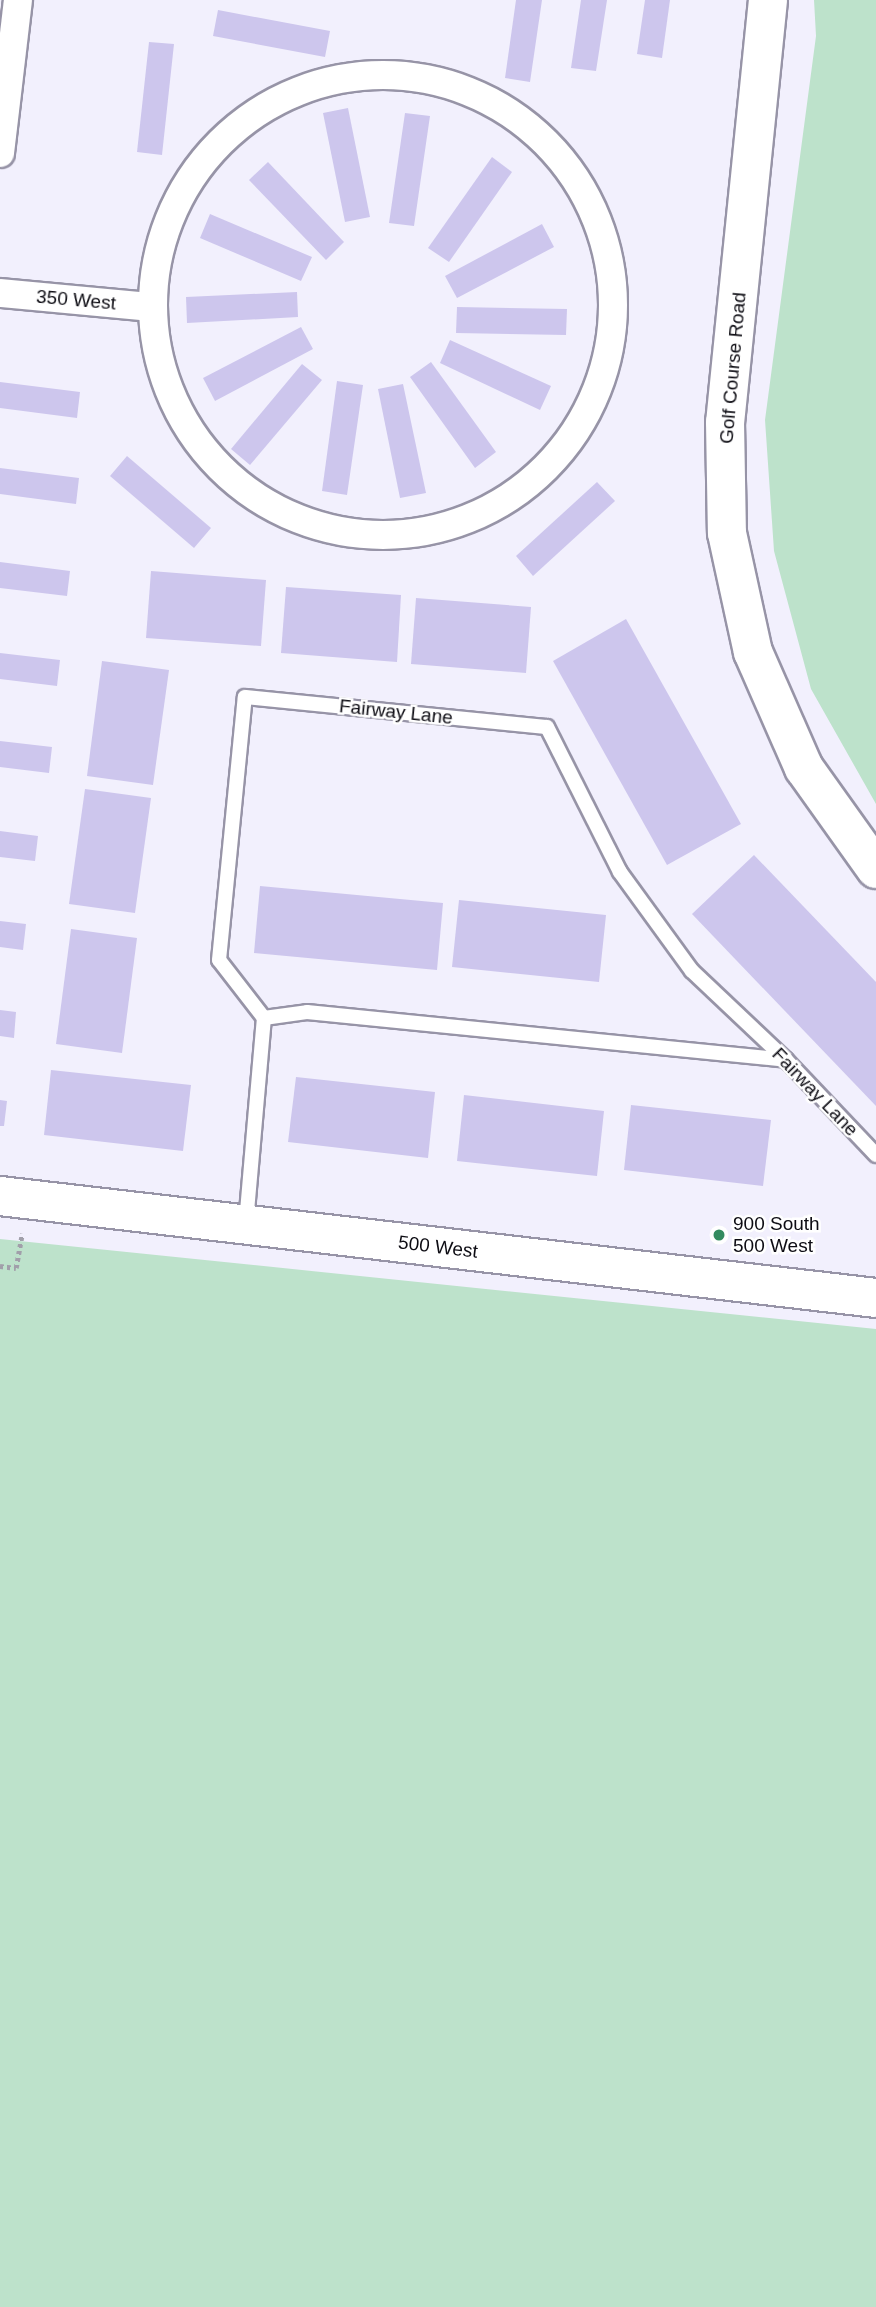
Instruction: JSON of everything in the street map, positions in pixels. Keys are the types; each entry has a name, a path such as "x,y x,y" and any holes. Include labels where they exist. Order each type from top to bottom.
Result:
{"street":[{"path":"0,153 18,0"},
{"name":"Golf Course Road","path":"768,0 725,422 727,533 753,652 804,768 876,869"},
{"path":"395,72 469,89 533,128 582,185 610,256 613,331 593,404 554,462 501,505 437,531 368,537 300,522 231,478 193,438 163,376 152,307 163,233 198,165 252,113 321,81 395,72"},
{"name":"350 West","path":"0,293 152,307"},
{"name":"500 West","path":"0,1196 876,1298"}],"lane":[{"name":"Fairway Lane","path":"264,1017 219,960 245,697 547,727 628,883 692,971 786,1060 876,1155"},
{"path":"246,1224 264,1017 307,1012 786,1060"}],"path":[{"path":"0,1266 16,1268 22,1234"}],"green space":[{"path":"814,0 876,0 876,804 811,689 774,551 765,420 816,36"},
{"path":"0,1239 876,1329 876,2307 0,2307"}],"building":[{"path":"516,0 542,0 530,82 505,78"},
{"path":"581,0 607,0 596,71 571,68"},
{"path":"645,0 670,0 662,58 637,54"},
{"path":"218,10 330,31 325,57 213,36"},
{"path":"149,42 174,44 162,155 137,152"},
{"path":"348,108 370,217 345,222 323,113"},
{"path":"405,113 430,116 414,226 389,223"},
{"path":"492,157 512,172 449,262 428,248"},
{"path":"268,162 344,242 326,260 249,180"},
{"path":"210,214 312,257 301,281 200,238"},
{"path":"542,224 554,247 457,298 445,276"},
{"path":"297,292 298,317 187,323 186,297"},
{"path":"457,307 567,309 566,335 456,333"},
{"path":"301,327 313,349 215,401 203,378"},
{"path":"450,340 551,386 540,410 440,363"},
{"path":"431,362 496,452 475,468 410,377"},
{"path":"302,364 322,380 250,465 231,449"},
{"path":"337,381 363,385 347,495 322,491"},
{"path":"0,382 80,392 77,418 0,408"},
{"path":"403,384 426,493 400,498 378,389"},
{"path":"127,456 211,528 194,548 110,476"},
{"path":"0,468 79,478 76,504 0,494"},
{"path":"597,482 615,501 533,576 516,556"},
{"path":"0,562 70,571 67,596 0,588"},
{"path":"151,571 266,580 261,646 146,638"},
{"path":"286,587 401,595 397,662 281,653"},
{"path":"416,598 531,607 526,673 411,664"},
{"path":"626,619 741,824 667,865 553,661"},
{"path":"0,653 60,660 57,686 0,679"},
{"path":"102,661 169,670 153,785 87,776"},
{"path":"0,741 52,747 49,773 0,767"},
{"path":"85,789 151,798 135,913 69,904"},
{"path":"0,831 38,836 35,861 0,857"},
{"path":"754,855 876,982 876,1106 692,914"},
{"path":"260,886 443,903 437,970 254,953"},
{"path":"459,900 606,915 599,982 452,967"},
{"path":"0,921 26,924 23,950 0,947"},
{"path":"71,929 137,938 122,1053 56,1044"},
{"path":"0,1010 16,1012 14,1038 0,1036"},
{"path":"51,1070 191,1085 183,1151 44,1135"},
{"path":"296,1077 435,1092 428,1158 288,1142"},
{"path":"464,1095 604,1111 597,1176 457,1161"},
{"path":"0,1100 7,1101 4,1126 0,1126"},
{"path":"631,1105 771,1120 763,1186 624,1170"}],"place":[{"name":"900 South 500 West","path":"719,1235"}]}
